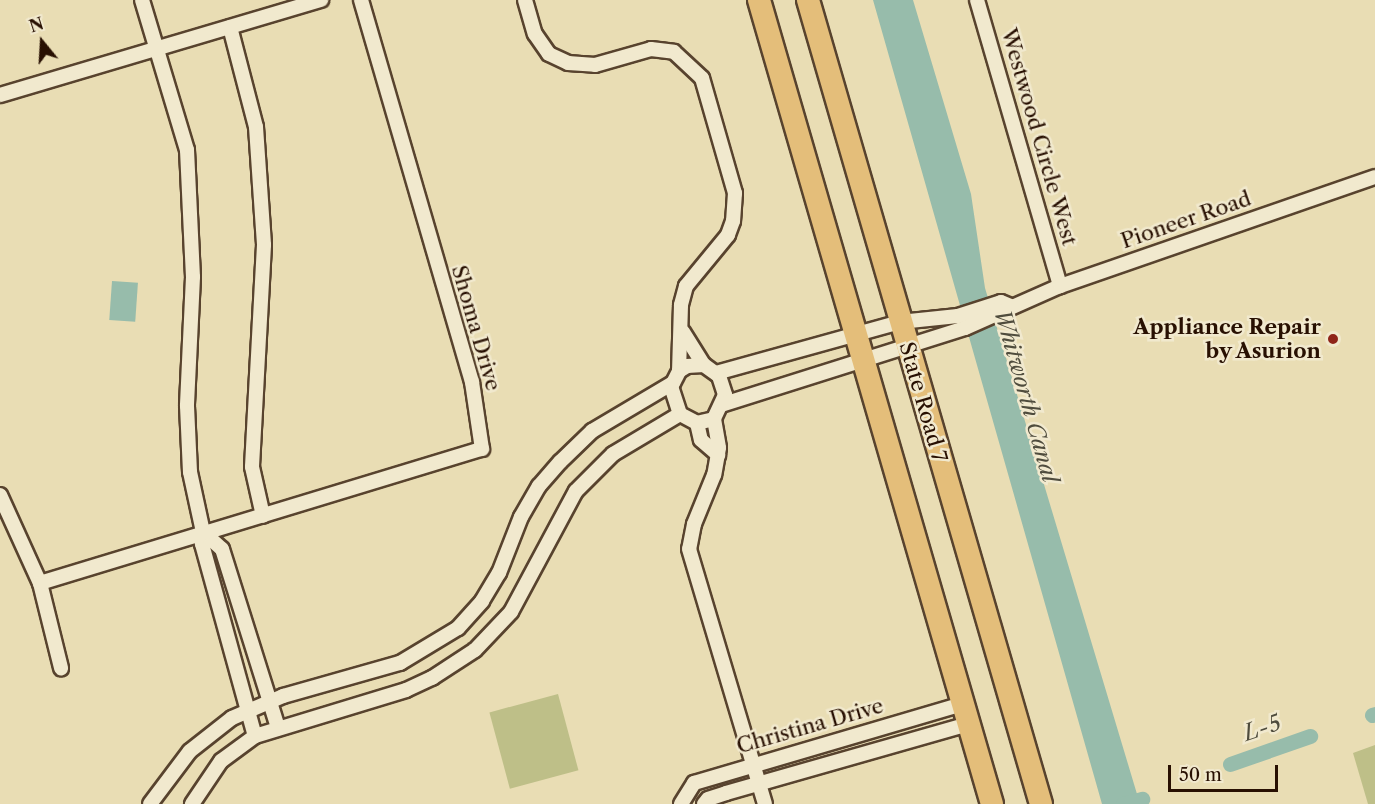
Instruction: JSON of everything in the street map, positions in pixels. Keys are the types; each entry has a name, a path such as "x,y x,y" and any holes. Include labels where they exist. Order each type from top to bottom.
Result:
{"main road":[{"path":"759,0 992,804"},
{"name":"State Road 7","path":"808,0 1041,804"}],"street":[{"path":"142,0 188,150 194,277 186,406 190,472 203,532 202,544 255,736"},
{"path":"0,95 321,0"},
{"name":"Shoma Drive","path":"40,583 482,449 472,382 361,0"},
{"path":"525,0 535,34 549,54 568,63 595,64 651,48 674,51 702,78 735,193 733,221 728,235 686,286 681,305 683,332 671,397 680,414 696,423 714,419"},
{"name":"Westwood Circle West","path":"977,0 1060,286"},
{"path":"230,27 256,127 263,225 252,467 263,516"},
{"name":"Pioneer Road","path":"724,404 908,347 1006,304 1375,177"},
{"name":"Pioneer Road","path":"710,369 900,322 962,322 997,317 1006,304"},
{"path":"683,332 724,385 724,404 714,419 718,455 710,492 694,524 689,549 765,804"},
{"path":"150,804 210,732 247,710 269,701 400,663 458,628 482,601 499,573 522,517 539,486 560,462 592,431 676,377 687,366 710,369"},
{"path":"192,804 221,761 255,736 406,690 432,678 475,650 511,612 563,508 576,491 613,454 680,414"},
{"path":"696,423 701,440 718,455"},
{"path":"0,495 40,583 61,668"},
{"path":"203,532 220,545 278,728"},
{"name":"Christina Drive","path":"681,804 694,783 753,764 965,714"},
{"name":"Christina Drive","path":"704,804 708,799 759,785 965,714"}],"green space":[{"path":"558,694 578,770 510,789 489,712"},
{"path":"1375,745 1375,804 1368,804 1353,753"}],"shaded area":[{"path":"873,0 913,0 971,194 985,288 1140,804 1102,804"},
{"path":"112,281 138,283 135,322 109,320"}],"waterway":[{"name":"L-5","path":"1230,764 1310,736"},
{"name":"L-5","path":"1123,804 1142,799"}],"place":[{"name":"Appliance Repair by Asurion","path":"1333,339"}],"water label":[{"name":"Whitworth Canal","path":"1026,396"}]}
